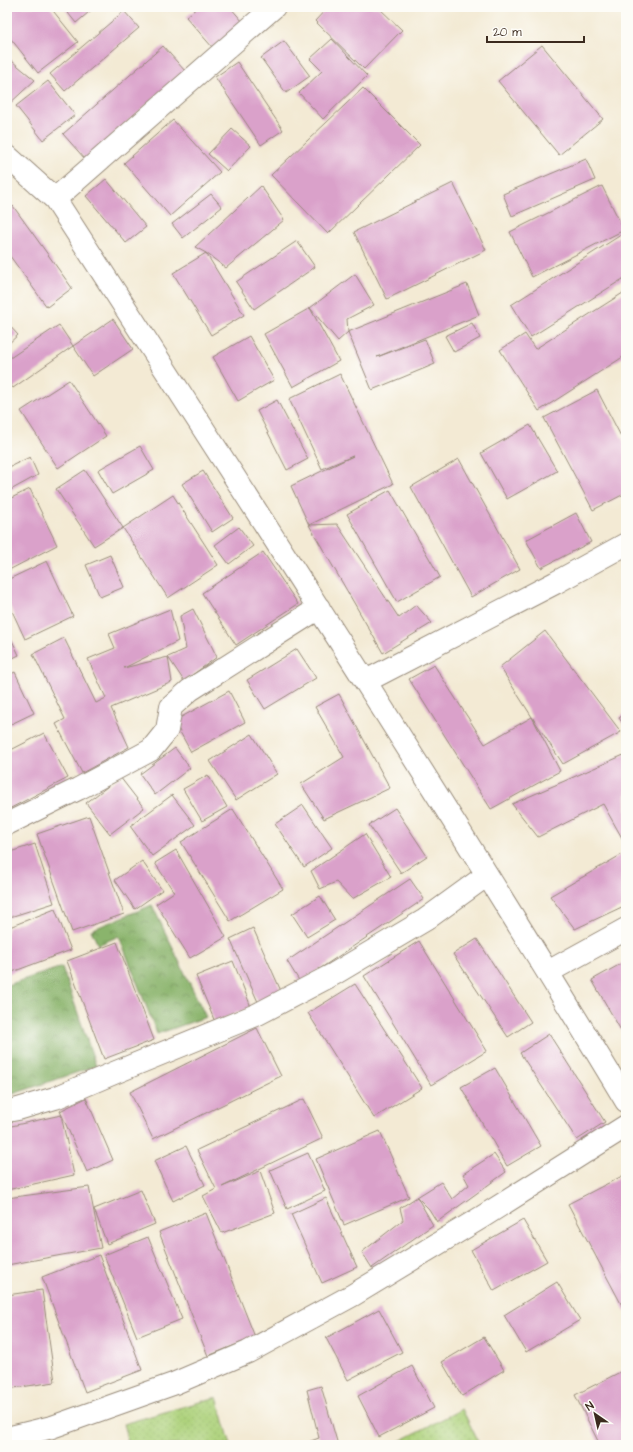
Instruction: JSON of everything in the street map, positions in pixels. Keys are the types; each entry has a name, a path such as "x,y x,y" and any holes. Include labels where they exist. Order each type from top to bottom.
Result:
{"street":[{"path":"55,199 274,7"},
{"path":"11,168 55,199 366,681 548,972 626,1101"},
{"path":"366,681 555,583 626,544"},
{"path":"7,824 78,789 151,750 167,730 171,707 190,690 319,608"},
{"path":"7,1110 18,1109 55,1098 256,1015 334,974 425,920 487,876"},
{"path":"548,972 626,929"},
{"path":"7,1438 52,1426 173,1384 248,1352 353,1295 482,1217 626,1126"}],"green space":[{"path":"152,905 206,1017 157,1034 119,936 98,945 91,930"},
{"path":"62,967 96,1066 7,1096 7,985"},
{"path":"217,1397 231,1445 129,1445 123,1424"},
{"path":"462,1409 480,1445 392,1445"}],"building":[{"path":"14,7 50,7 78,42 38,73 7,34 7,13"},
{"path":"95,7 76,23 64,8"},
{"path":"198,7 230,7 243,22 213,48 186,17"},
{"path":"328,7 378,7 402,30 364,69 315,21"},
{"path":"124,11 139,28 65,91 50,74"},
{"path":"332,39 367,76 323,119 299,93 322,71 310,59"},
{"path":"284,41 310,76 286,93 261,58"},
{"path":"542,45 603,119 559,155 498,81"},
{"path":"163,46 185,71 85,159 63,134"},
{"path":"7,57 35,80 7,106"},
{"path":"237,62 283,130 261,145 215,77"},
{"path":"48,81 75,115 43,140 16,106"},
{"path":"363,88 420,145 328,234 271,175"},
{"path":"173,120 220,172 170,216 124,163"},
{"path":"232,129 251,146 227,171 208,154"},
{"path":"586,159 595,180 512,216 503,194"},
{"path":"106,179 146,227 126,243 86,196"},
{"path":"453,183 486,250 387,299 354,232"},
{"path":"261,186 284,220 226,268 206,253 195,247"},
{"path":"602,186 624,230 532,277 510,232"},
{"path":"211,194 222,207 183,238 172,224"},
{"path":"13,206 72,288 47,307 7,252 7,210"},
{"path":"624,233 626,236 626,277 531,337 511,305"},
{"path":"297,241 315,267 254,309 236,282"},
{"path":"206,253 244,315 211,335 173,273"},
{"path":"355,274 374,305 347,319 348,332 338,341 310,308"},
{"path":"467,284 479,315 377,357 425,339 435,364 372,390 348,332"},
{"path":"626,291 626,355 539,411 500,350 525,334 535,349"},
{"path":"310,308 339,361 293,387 264,334"},
{"path":"113,319 133,349 93,376 73,346"},
{"path":"7,323 18,335 7,345"},
{"path":"472,323 480,338 454,352 445,336"},
{"path":"59,325 73,346 13,388 7,380 7,360"},
{"path":"249,336 274,380 238,401 213,357"},
{"path":"340,374 393,484 309,525 291,486 353,456 322,469 289,399"},
{"path":"69,380 106,436 58,468 21,411"},
{"path":"597,390 626,446 626,493 593,510 544,418"},
{"path":"277,400 308,459 287,470 257,411"},
{"path":"530,425 557,471 507,499 481,453"},
{"path":"140,446 154,470 112,494 98,470"},
{"path":"30,457 38,475 7,492 7,468"},
{"path":"459,459 520,569 471,597 411,487"},
{"path":"85,470 123,528 94,546 56,489"},
{"path":"203,471 233,518 212,532 182,484"},
{"path":"30,489 57,545 7,571 7,500"},
{"path":"390,490 440,577 397,602 347,514"},
{"path":"173,495 218,565 168,598 123,528"},
{"path":"576,513 591,542 541,568 526,540"},
{"path":"337,524 399,618 416,605 432,623 383,653 309,525"},
{"path":"239,527 253,546 229,564 215,545"},
{"path":"263,552 298,604 236,645 202,593"},
{"path":"110,555 124,587 100,597 86,565"},
{"path":"47,561 73,616 25,639 7,600 7,580"},
{"path":"170,609 178,641 124,668 168,657 172,682 111,708 129,747 82,773 56,724 65,719 33,654 64,638 96,703 106,698 88,659 115,648 109,634"},
{"path":"193,609 217,657 184,681 168,657 186,649 180,616"},
{"path":"7,630 19,655 7,661"},
{"path":"545,631 621,732 563,764 500,667"},
{"path":"297,649 316,678 265,709 247,680"},
{"path":"434,665 485,744 532,717 560,771 491,809 409,679"},
{"path":"15,672 34,713 7,726 7,676"},
{"path":"229,691 245,722 191,752 174,721"},
{"path":"339,694 390,788 324,819 301,784 344,757 315,707"},
{"path":"626,713 626,728 619,718"},
{"path":"44,733 68,778 7,810 7,752"},
{"path":"252,734 277,774 236,800 210,761"},
{"path":"175,748 190,768 155,795 140,774"},
{"path":"626,754 626,845 603,804 538,837 512,804"},
{"path":"208,775 227,807 202,821 183,789"},
{"path":"120,777 144,808 110,834 86,803"},
{"path":"172,795 195,825 152,856 130,826"},
{"path":"303,805 332,848 304,867 275,824"},
{"path":"395,808 427,856 401,873 369,825"},
{"path":"233,809 283,889 230,921 181,842"},
{"path":"89,816 124,914 72,932 37,834"},
{"path":"365,834 391,877 352,899 336,882 320,889 311,871"},
{"path":"35,844 54,903 7,918 7,853"},
{"path":"176,850 226,937 190,958 156,904 174,892 155,863"},
{"path":"626,852 626,905 575,929 550,896"},
{"path":"142,861 162,890 135,909 115,880"},
{"path":"410,879 424,899 300,982 287,961"},
{"path":"320,896 335,920 307,937 292,914"},
{"path":"55,909 71,950 7,974 7,928"},
{"path":"253,928 281,991 258,1002 230,939"},
{"path":"477,939 531,1022 508,1037 453,954"},
{"path":"419,941 487,1051 431,1085 364,976"},
{"path":"117,942 154,1040 104,1059 67,961"},
{"path":"233,961 251,1007 215,1022 196,976"},
{"path":"626,961 626,1039 592,980"},
{"path":"355,984 422,1088 374,1118 308,1013"},
{"path":"257,1028 281,1076 153,1139 130,1092"},
{"path":"549,1034 605,1122 577,1140 520,1053"},
{"path":"495,1068 541,1146 507,1166 461,1087"},
{"path":"86,1098 113,1160 87,1172 60,1111"},
{"path":"304,1099 323,1138 222,1187 260,1171 275,1213 222,1233 203,1196 216,1189 197,1150"},
{"path":"61,1115 74,1175 7,1190 7,1127"},
{"path":"380,1131 409,1197 344,1225 316,1159"},
{"path":"186,1146 205,1185 173,1201 154,1161"},
{"path":"308,1153 325,1191 287,1209 270,1170"},
{"path":"494,1154 506,1172 437,1222 429,1209 417,1197 441,1182 452,1199 469,1185 463,1174"},
{"path":"626,1174 626,1313 568,1204"},
{"path":"89,1187 101,1248 7,1265 7,1198"},
{"path":"141,1190 155,1224 107,1244 94,1209"},
{"path":"417,1197 433,1225 372,1268 362,1252 403,1220 400,1208"},
{"path":"326,1198 357,1267 322,1283 291,1214"},
{"path":"206,1213 255,1337 208,1356 159,1232"},
{"path":"523,1220 547,1261 494,1291 471,1250"},
{"path":"148,1237 182,1319 137,1337 104,1255"},
{"path":"99,1255 142,1370 85,1392 42,1277"},
{"path":"557,1282 580,1320 526,1352 504,1315"},
{"path":"42,1290 55,1382 7,1389 7,1295"},
{"path":"379,1309 402,1352 348,1380 326,1338"},
{"path":"484,1337 504,1370 462,1396 442,1362"},
{"path":"412,1366 434,1408 379,1437 358,1396"},
{"path":"626,1369 626,1445 600,1445 575,1395"},
{"path":"321,1386 338,1445 300,1445 319,1438 307,1390"}]}
